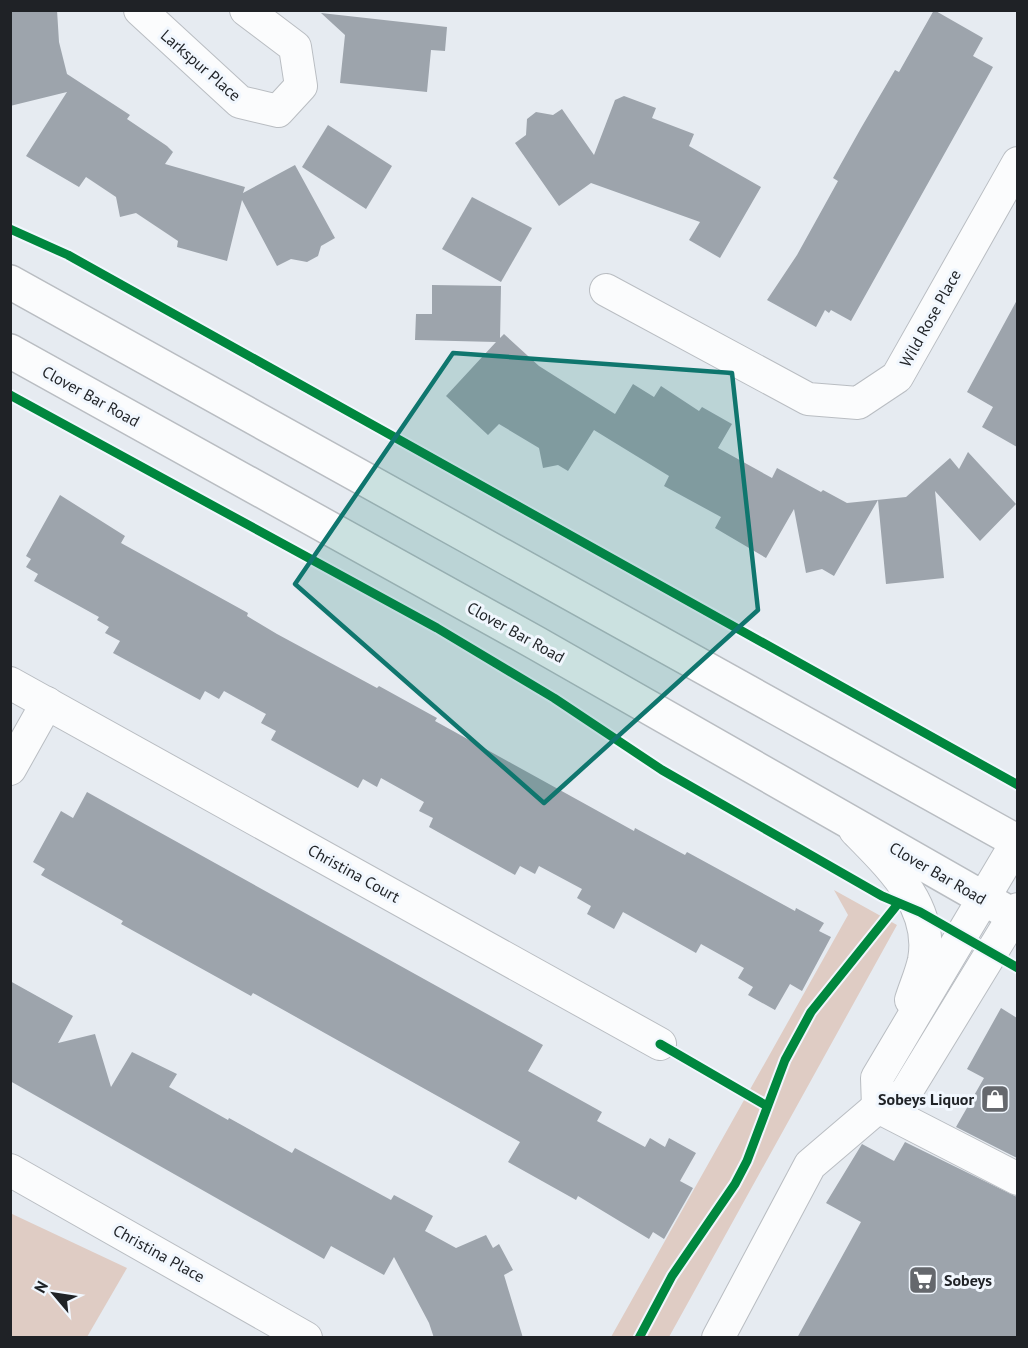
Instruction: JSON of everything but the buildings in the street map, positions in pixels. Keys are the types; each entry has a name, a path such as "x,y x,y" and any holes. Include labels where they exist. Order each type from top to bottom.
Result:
{"main road":[{"path":"10,282 1017,842"},
{"name":"Clover Bar Road","path":"10,351 536,643 985,899 1016,914"}],"street":[{"name":"Larkspur Place","path":"140,10 240,102 278,111 301,86 295,46 246,10"},
{"name":"Wild Rose Place","path":"606,290 808,399 858,403 897,377 1017,163"},
{"name":"Christina Court","path":"10,683 660,1044"},
{"path":"10,769 47,703"},
{"path":"846,820 892,869 920,912 924,934 924,960 898,1043"},
{"path":"878,1107 877,1078 1017,842"},
{"path":"718,1338 810,1165 878,1107 905,1094 1016,914"},
{"path":"878,1107 1017,1179"},
{"name":"Christina Place","path":"10,1170 306,1338"}],"highlighted area":[{"path":"453,353 732,373 758,610 544,803 295,584"}],"shaded area":[{"path":"834,890 897,925 669,1337 611,1337 848,915"},
{"path":"10,1213 127,1268 87,1337 11,1337"}],"cycle path":[{"path":"10,229 68,255 1018,785"},
{"path":"10,395 437,628 554,698 662,770 882,896 920,912 1018,968"},
{"path":"639,1338 672,1276 735,1184 747,1161 785,1060 811,1012 897,905"},
{"path":"660,1044 767,1106"}],"place":[{"name":"Sobeys Liquor","path":"995,1099"},
{"name":"Sobeys","path":"923,1280"}]}
